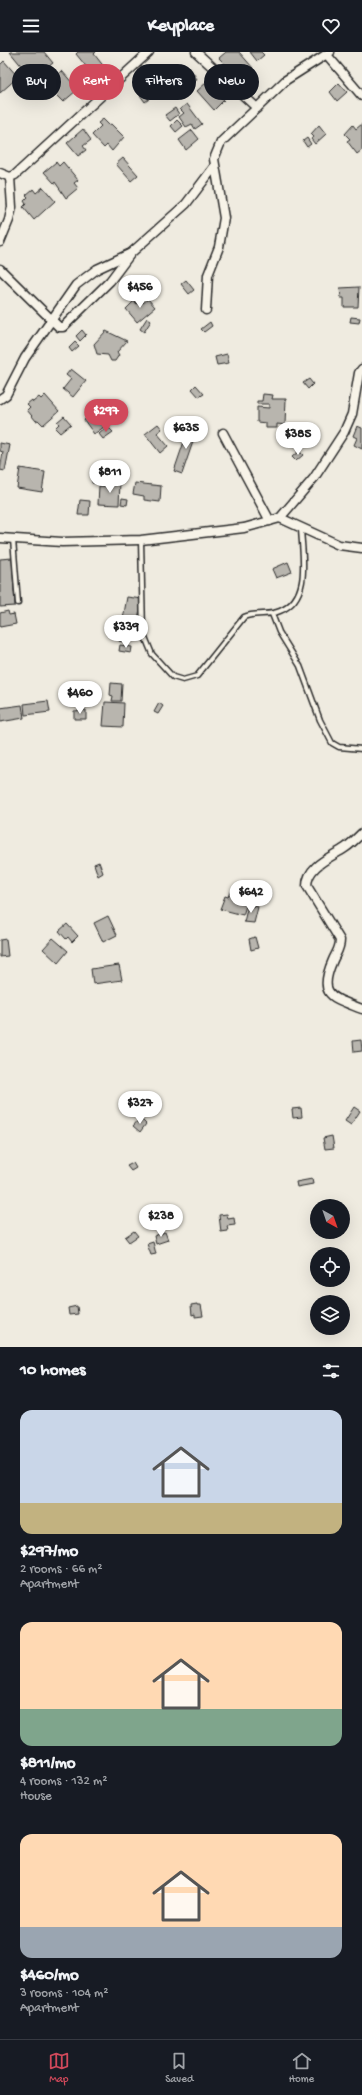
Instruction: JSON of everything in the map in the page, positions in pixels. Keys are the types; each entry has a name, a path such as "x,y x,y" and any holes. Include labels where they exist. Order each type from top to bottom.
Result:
{"street":[{"path":"10,177 33,160 149,52"},
{"path":"196,52 257,108"},
{"path":"206,310 208,275 219,247 224,218 223,201 214,167 214,159 221,142 286,80 328,54 362,96"},
{"path":"0,269 59,327 63,327 110,281 131,253 186,204 214,167"},
{"path":"0,173 10,177"},
{"path":"0,242 10,214 10,177"},
{"path":"2,395 16,380 25,358 76,285 97,269 131,253"},
{"path":"0,538 62,542 141,540 244,528 280,518 314,478 344,432 352,414 359,373 362,369"},
{"path":"223,433 270,521"},
{"path":"280,518 339,545 362,548"},
{"path":"362,833 347,847 321,863 311,872 307,879 307,886 340,940 340,948 325,980 327,992 334,998 362,1009"}],"lane":[{"path":"141,540 143,632 152,654 173,677 183,680 197,676 244,617 253,613 272,614 281,611 298,598 301,586 302,571 301,528"},
{"path":"13,540 18,603"},
{"path":"272,614 279,632 300,666 320,720 332,743 339,746 362,749"}],"building":[{"path":"10,52 44,52 53,63 52,64 20,64"},
{"path":"78,52 96,52 94,54 102,64 84,64 76,54"},
{"path":"226,52 239,52 250,64 225,64 219,58"},
{"path":"250,52 261,52 264,55 257,61"},
{"path":"4,61 12,70 12,82 0,93 0,65"},
{"path":"62,71 69,79 69,97 63,102 61,100"},
{"path":"339,83 347,92 337,101 330,92"},
{"path":"204,85 204,99 197,91"},
{"path":"205,100 224,100 214,110"},
{"path":"187,104 202,124 195,129 192,124 186,127 179,117 184,113 180,109"},
{"path":"175,108 179,114 170,121 165,115"},
{"path":"103,119 109,125 111,124 124,137 112,151 107,145 104,148 92,135 101,126 98,123"},
{"path":"177,120 183,126 176,132 171,126"},
{"path":"362,124 362,150 357,154 347,141 350,139 345,134 353,125 356,129"},
{"path":"319,125 326,134 315,144 311,139 314,137 311,134"},
{"path":"83,129 91,140 83,146 86,150 78,156 67,143"},
{"path":"192,130 199,139 186,150 179,140"},
{"path":"307,138 311,144 307,147 303,141"},
{"path":"123,158 138,175 131,181 116,164"},
{"path":"56,162 59,166 63,162 78,180 74,183 78,188 66,198 55,182 54,183 44,172"},
{"path":"43,187 55,201 34,220 23,207 26,204 24,201 28,197 26,195 33,189 36,193"},
{"path":"186,280 194,290 189,294 181,284"},
{"path":"359,287 358,307 344,307 344,298 341,298 340,288"},
{"path":"148,299 155,307 137,322 126,309 134,301 137,304 141,301 143,303"},
{"path":"351,317 360,318 359,323 350,322"},
{"path":"147,318 151,321 144,332 140,329"},
{"path":"210,322 212,326 204,332 201,329"},
{"path":"82,330 86,335 80,341 76,336"},
{"path":"106,331 127,341 117,352 119,355 115,361 111,361 108,355 97,354 94,344"},
{"path":"75,342 79,346 72,352 69,348"},
{"path":"227,354 229,363 217,365 215,357"},
{"path":"71,369 86,381 73,397 63,389 71,379 66,375"},
{"path":"309,379 313,384 308,389 303,383"},
{"path":"196,385 204,394 199,397 192,389"},
{"path":"263,394 273,395 272,399 286,399 285,425 277,424 277,428 266,428 266,423 257,422 257,407 269,408 269,404 257,404 257,401 262,401"},
{"path":"45,395 59,411 43,425 38,420 36,421 27,410 30,407 27,404 32,400 33,402 39,397 41,399"},
{"path":"103,409 113,418 110,420 111,422 94,434 84,420"},
{"path":"64,416 71,424 60,433 55,428 59,424 57,422"},
{"path":"158,424 162,429 157,433 168,446 160,453 145,434"},
{"path":"357,426 362,428 362,449 354,445 357,438 353,436"},
{"path":"189,427 197,430 182,474 174,471"},
{"path":"106,428 109,428 113,432 103,439 99,434"},
{"path":"0,443 10,445 5,471 0,470 3,452 0,451"},
{"path":"299,451 303,455 296,461 292,457"},
{"path":"20,468 45,472 42,492 17,488"},
{"path":"93,471 97,471 97,483 92,483"},
{"path":"107,481 120,482 119,505 98,504 99,486 107,486"},
{"path":"135,483 161,486 160,502 144,500 144,496 133,494"},
{"path":"122,498 128,499 127,505 121,504"},
{"path":"80,500 90,501 89,515 78,515"},
{"path":"12,558 15,606 0,607 0,559"},
{"path":"288,562 292,572 276,578 272,569"},
{"path":"127,597 142,599 135,634 132,633 130,643 119,641"},
{"path":"8,611 9,615 14,614 16,624 0,627 0,613"},
{"path":"120,645 132,647 131,653 119,651"},
{"path":"111,683 122,684 121,701 112,701 113,696 110,695"},
{"path":"48,701 50,712 25,715 24,704"},
{"path":"105,702 124,703 123,727 103,726"},
{"path":"159,703 163,706 158,714 154,712"},
{"path":"22,705 24,718 0,722 0,708"},
{"path":"86,710 86,719 74,719 74,711"},
{"path":"99,862 103,873 98,876 94,864"},
{"path":"236,891 245,894 242,902 247,903 243,915 220,909 225,896 228,897 230,892 236,894"},
{"path":"248,905 258,907 254,923 244,922"},
{"path":"108,916 117,935 103,942 94,923"},
{"path":"67,924 78,936 72,942 68,937 66,939 59,931"},
{"path":"255,937 258,948 251,950 249,939"},
{"path":"53,938 68,951 58,963 43,949"},
{"path":"6,939 8,956 0,957 0,940"},
{"path":"119,965 122,980 93,984 91,969"},
{"path":"361,1040 362,1051 354,1052 353,1041"},
{"path":"354,1107 360,1111 351,1125 345,1121"},
{"path":"301,1108 302,1117 293,1118 292,1109"},
{"path":"140,1118 146,1124 140,1132 133,1126"},
{"path":"332,1136 334,1148 325,1149 323,1138"},
{"path":"133,1163 136,1168 131,1171 127,1166"},
{"path":"312,1179 313,1184 297,1187 296,1182"},
{"path":"227,1214 228,1219 234,1218 235,1225 227,1226 228,1231 221,1232 219,1215"},
{"path":"134,1231 138,1236 129,1242 125,1237"},
{"path":"165,1232 168,1240 156,1244 154,1236"},
{"path":"153,1242 156,1254 151,1255 147,1244"},
{"path":"191,1305 201,1305 203,1316 195,1317 195,1314 192,1315"},
{"path":"77,1306 78,1314 69,1315 68,1308"}]}
